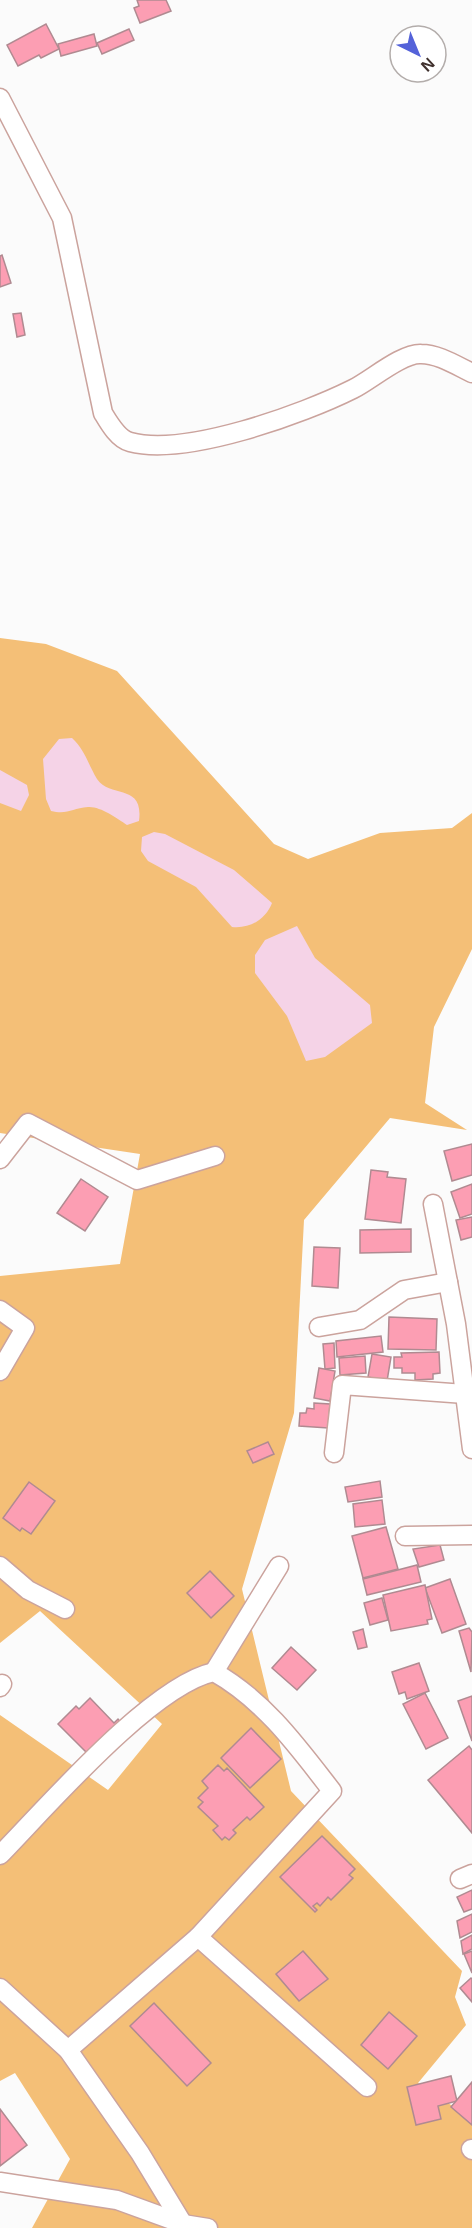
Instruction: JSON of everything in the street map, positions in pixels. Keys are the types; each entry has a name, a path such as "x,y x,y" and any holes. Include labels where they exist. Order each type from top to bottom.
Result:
{"street":[{"path":"0,100 62,218 103,413 112,428 129,442 171,445 252,429 354,389 401,361 420,353 437,357 472,373"},
{"path":"0,1159 28,1122 137,1180 215,1156"},
{"path":"433,1204 448,1282 472,1449"},
{"path":"319,1327 360,1320 404,1290 448,1282"},
{"path":"0,1310 25,1328 0,1371"},
{"path":"334,1453 342,1385 465,1394"},
{"path":"405,1536 472,1535"},
{"path":"0,1566 28,1590 65,1609"},
{"path":"214,1672 279,1566"},
{"path":"0,1854 117,1735 174,1690 202,1675 214,1672 237,1685 268,1714 296,1744 332,1791 198,1937 68,2050"},
{"path":"198,1937 368,2087"},
{"path":"0,1988 68,2050 140,2153 177,2226"},
{"path":"0,2182 117,2200 177,2226 208,2228"}],"shaded area":[{"path":"0,638 46,644 117,671 274,844 308,859 380,833 452,828 472,813 472,949 434,1027 425,1103 467,1130 390,1118 304,1220 294,1413 242,1589 291,1791 462,1971 455,1997 466,2025 418,2083 472,2119 472,2228 32,2228 70,2159 15,2073 0,2081 0,1715 108,1790 162,1724 40,1611 0,1643 0,1276 120,1264 140,1154 0,1133"},
{"path":"72,738 103,785 132,796 137,801 139,821 127,825 93,807 66,812 51,811 46,799 43,759 59,739"},
{"path":"0,770 27,785 29,795 21,811 0,803"},
{"path":"154,832 165,834 234,870 272,903 266,914 251,925 232,927 196,887 148,861 141,851 142,837"},
{"path":"297,926 315,958 370,1005 372,1023 325,1057 306,1061 287,1016 255,973 255,955 265,940"}],"building":[{"path":"137,0 166,0 171,11 140,23 134,8 139,6"},
{"path":"46,24 59,49 41,58 39,55 18,66 7,45"},
{"path":"129,29 134,40 102,54 97,43"},
{"path":"94,34 97,46 61,56 58,44"},
{"path":"2,255 11,283 0,287 0,256"},
{"path":"21,313 25,335 17,337 13,314"},
{"path":"472,1144 472,1175 452,1181 444,1151"},
{"path":"371,1170 388,1172 387,1177 406,1179 401,1223 365,1219"},
{"path":"81,1179 108,1197 85,1231 57,1213"},
{"path":"472,1184 472,1214 460,1218 451,1192"},
{"path":"472,1217 472,1237 461,1240 456,1220"},
{"path":"411,1229 411,1252 360,1253 360,1230"},
{"path":"314,1247 340,1248 338,1288 312,1286"},
{"path":"389,1317 437,1319 436,1350 388,1349"},
{"path":"381,1336 383,1352 337,1357 336,1341"},
{"path":"334,1343 335,1368 325,1369 323,1344"},
{"path":"439,1352 440,1373 433,1374 433,1379 415,1380 415,1373 402,1373 402,1368 394,1368 394,1357 402,1357 401,1353"},
{"path":"372,1354 391,1357 387,1381 368,1377"},
{"path":"365,1356 366,1373 340,1375 339,1358"},
{"path":"319,1368 335,1371 330,1401 314,1398"},
{"path":"314,1403 330,1404 328,1428 299,1426 300,1413 306,1413 307,1408 314,1409"},
{"path":"268,1442 274,1454 253,1463 247,1451"},
{"path":"380,1481 382,1497 348,1502 345,1487"},
{"path":"29,1482 55,1501 31,1534 22,1528 20,1531 3,1518"},
{"path":"382,1500 385,1524 355,1527 353,1504"},
{"path":"386,1527 398,1569 363,1578 352,1536"},
{"path":"440,1545 444,1560 419,1567 413,1549"},
{"path":"417,1565 421,1582 367,1595 363,1579"},
{"path":"210,1571 234,1596 211,1618 187,1593"},
{"path":"450,1579 466,1624 442,1633 425,1588"},
{"path":"425,1585 432,1619 427,1620 428,1624 391,1631 383,1595"},
{"path":"382,1598 388,1620 370,1625 364,1603"},
{"path":"469,1628 472,1632 471,1672 459,1631"},
{"path":"363,1629 367,1647 358,1649 353,1632"},
{"path":"291,1647 316,1670 297,1690 272,1668"},
{"path":"419,1663 429,1691 407,1699 405,1692 399,1694 392,1672"},
{"path":"425,1693 448,1738 426,1749 403,1704"},
{"path":"472,1696 472,1741 458,1701"},
{"path":"90,1698 114,1723 118,1719 123,1725 91,1757 58,1724 76,1706 79,1709"},
{"path":"251,1728 281,1759 250,1788 221,1758"},
{"path":"469,1746 472,1750 472,1833 428,1780"},
{"path":"218,1765 224,1771 227,1768 264,1807 250,1820 247,1817 233,1830 236,1833 229,1840 225,1837 222,1840 213,1830 218,1826 198,1807 203,1802 198,1798 208,1788 202,1781"},
{"path":"322,1836 355,1869 349,1875 353,1878 331,1900 328,1897 320,1906 317,1903 313,1906 317,1910 315,1912 280,1877"},
{"path":"472,1890 472,1909 464,1912 457,1897"},
{"path":"472,1914 472,1932 460,1938 457,1921"},
{"path":"472,1935 472,1949 463,1954 461,1941"},
{"path":"303,1951 328,1979 299,2001 276,1974"},
{"path":"472,1951 472,1973 464,1954"},
{"path":"472,1979 472,2002 460,1988"},
{"path":"154,2003 211,2063 187,2086 130,2026"},
{"path":"389,2012 417,2036 388,2069 361,2045"},
{"path":"451,2076 457,2101 438,2106 441,2119 416,2125 407,2087"},
{"path":"472,2082 472,2125 451,2107"},
{"path":"0,2109 27,2145 0,2166"}]}
